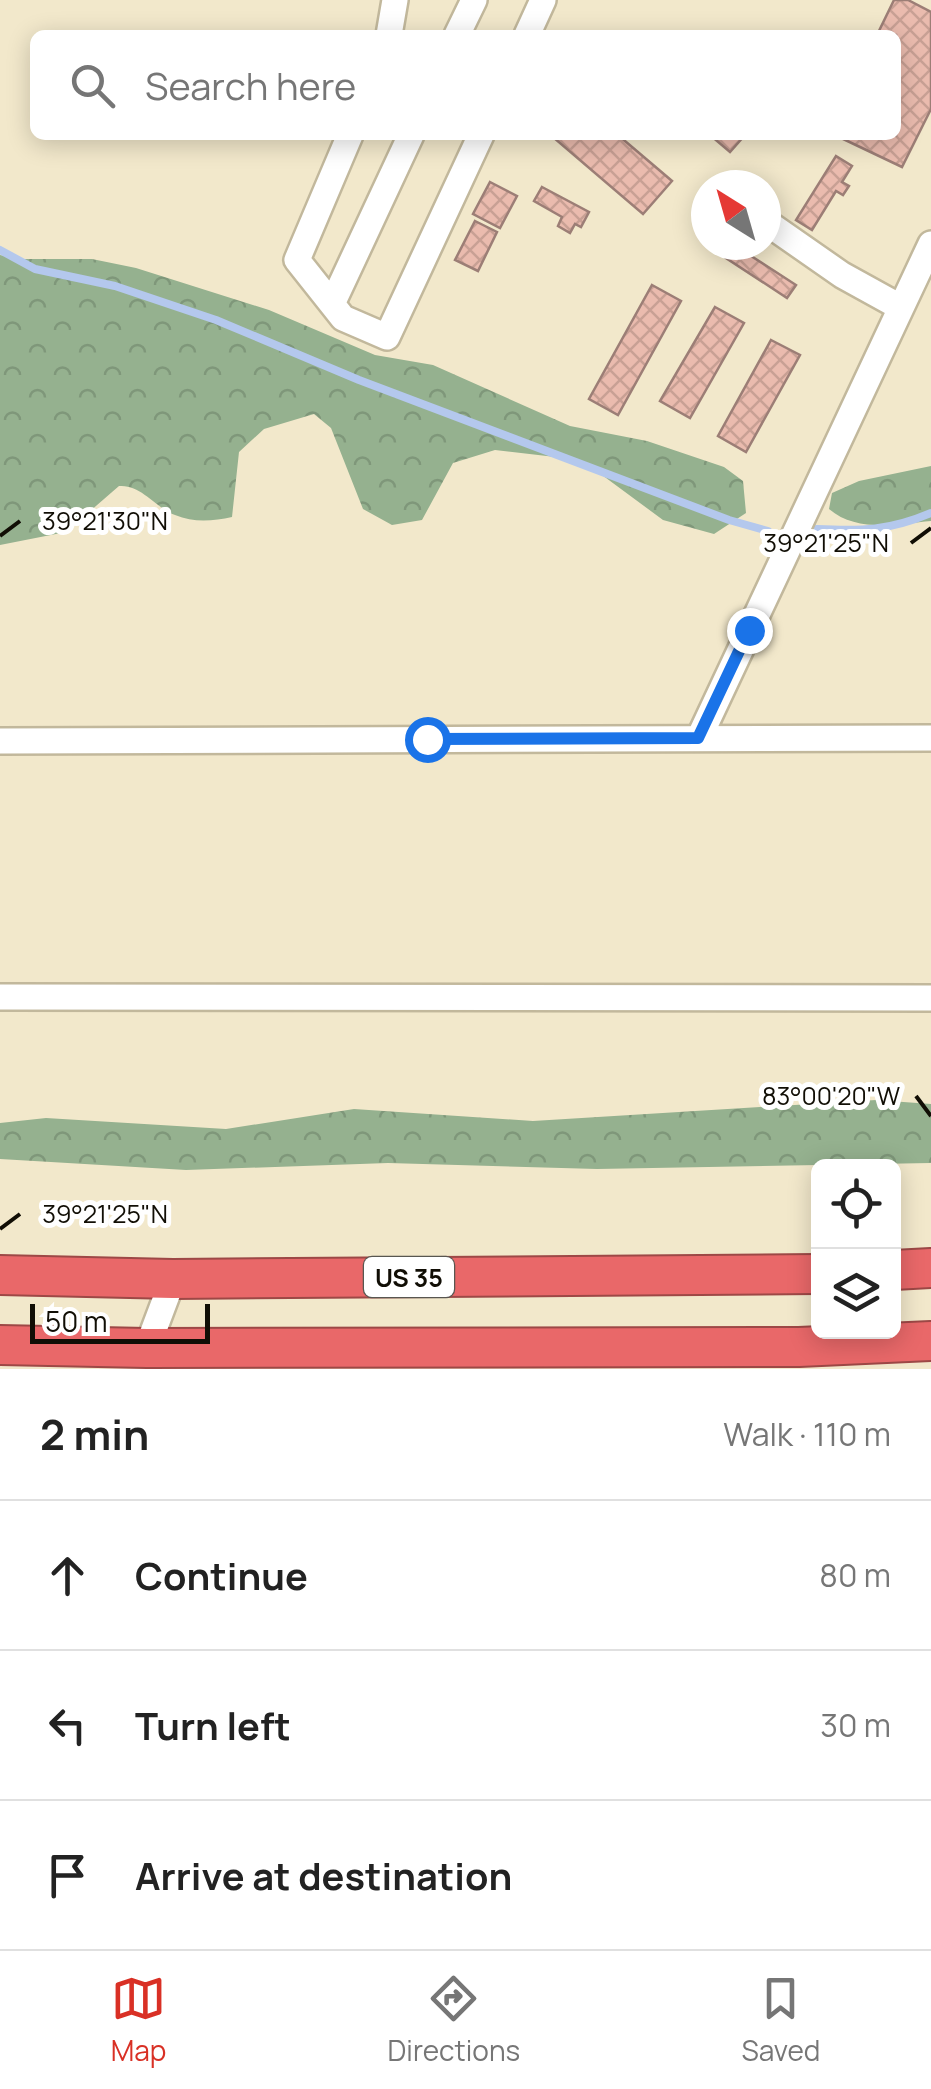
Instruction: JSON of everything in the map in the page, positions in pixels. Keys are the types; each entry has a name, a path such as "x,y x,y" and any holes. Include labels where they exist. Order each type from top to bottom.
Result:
{"highway":[{"path":"901,1270 931,1268"},
{"name":"US 35","path":"0,1275 173,1278 811,1274"},
{"path":"0,1345 798,1347 931,1340"}],"street":[{"path":"390,30 396,0"},
{"path":"460,30 474,0"},
{"path":"529,30 539,2"},
{"path":"348,140 297,260 342,318 387,337 479,140"},
{"path":"332,302 409,140"},
{"path":"781,232 842,275 900,307"},
{"path":"698,738 931,244"},
{"path":"0,742 931,738"},
{"path":"0,996 931,998"},
{"path":"147,1348 173,1278"}],"green space":[{"path":"0,255 22,259 92,259 136,268 269,310 375,355 433,365 570,426 647,441 724,467 743,481 746,513 714,534 663,520 602,475 564,458 495,450 453,463 422,520 392,525 363,509 331,428 314,414 264,429 239,452 232,517 182,518 141,492 119,486 66,532 0,545"},
{"path":"931,466 931,521 865,524 840,517 829,509 832,493 859,481"},
{"path":"876,1100 931,1104 931,1163 811,1159 811,1165 597,1169 388,1163 186,1170 0,1159 0,1123 46,1118 226,1129 354,1109 533,1121"}],"building":[{"path":"894,0 908,0 931,12 931,109 902,167 845,140 901,140 901,30 879,30"},
{"path":"556,140 624,140 672,181 643,214"},
{"path":"716,140 741,140 730,152"},
{"path":"836,156 852,166 842,182 849,186 843,195 836,191 812,230 796,220"},
{"path":"490,182 517,196 500,228 473,214"},
{"path":"542,187 589,212 581,227 575,224 570,233 558,226 562,217 534,201"},
{"path":"475,221 497,232 478,271 455,260"},
{"path":"729,260 757,260 796,285 787,298"},
{"path":"652,285 681,301 618,415 589,399"},
{"path":"715,307 744,323 690,418 660,401"},
{"path":"771,340 800,355 746,452 718,436"}],"waterway":[{"path":"0,250 35,269 115,286 216,320 359,380 729,520 768,531"},
{"path":"817,529 875,528 931,513"}],"route":[{"path":"427,739 698,738 749,630"}]}
